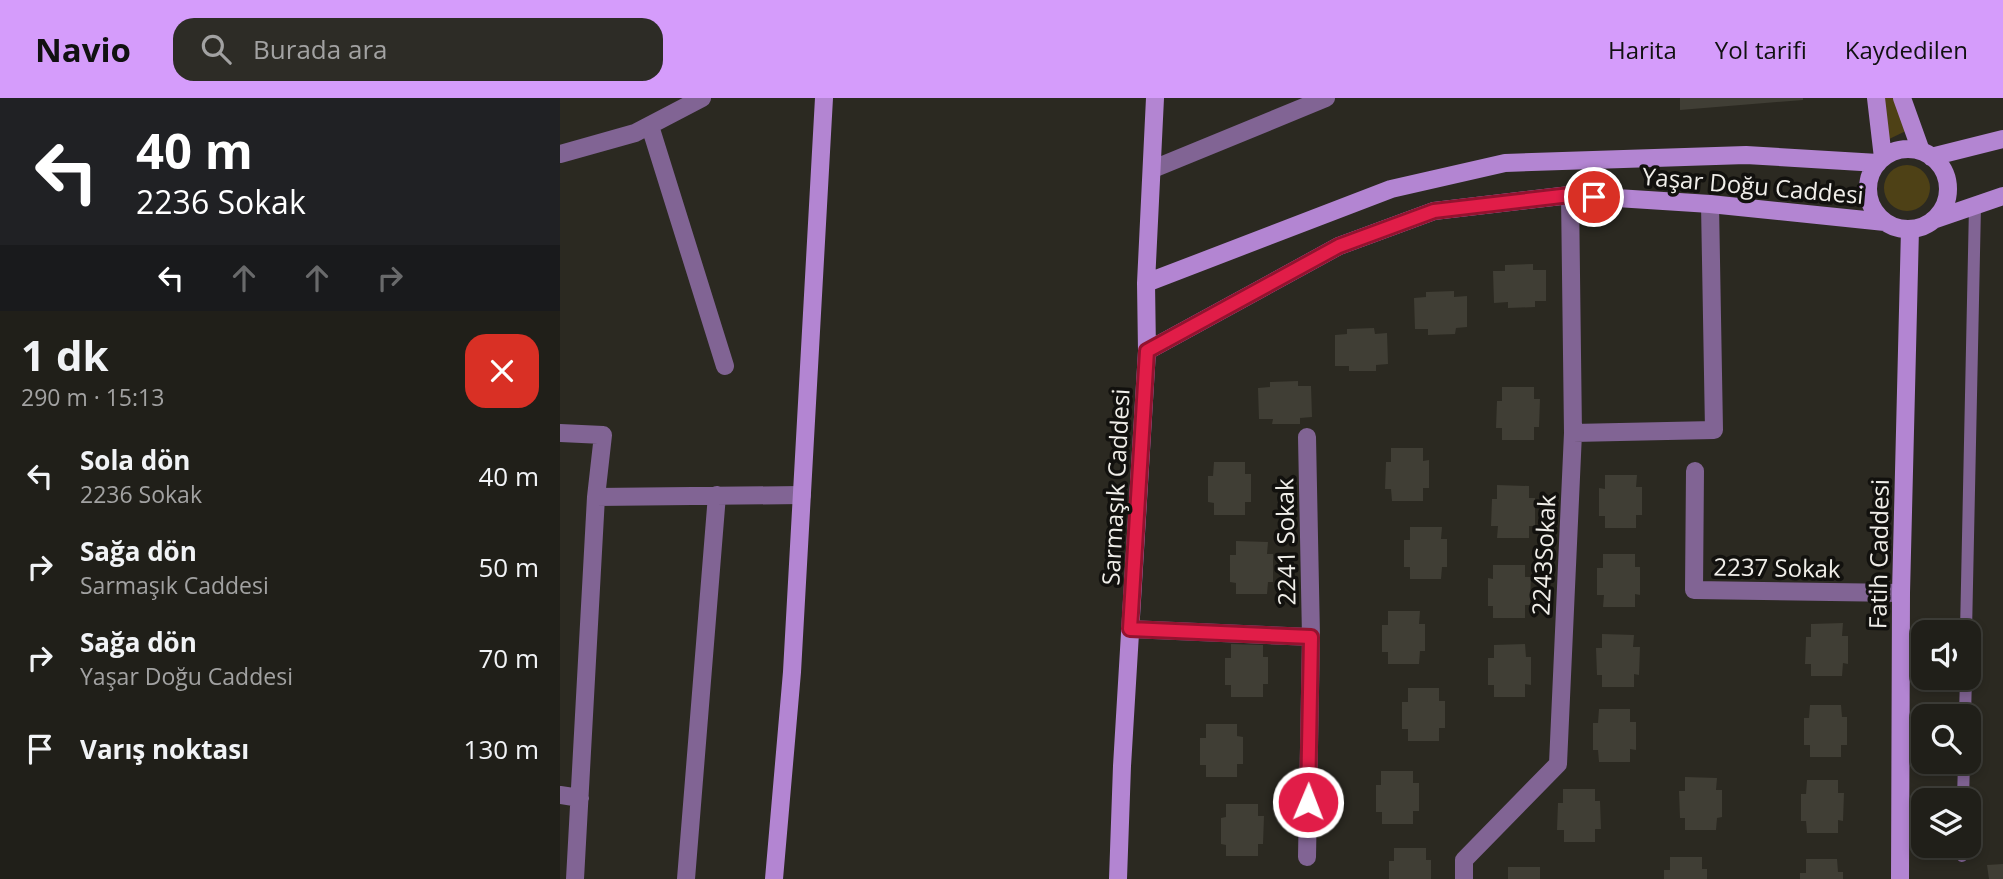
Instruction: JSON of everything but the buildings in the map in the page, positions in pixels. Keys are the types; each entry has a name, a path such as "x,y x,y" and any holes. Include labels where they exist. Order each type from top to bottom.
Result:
{"main road":[{"path":"774,879 792,672 824,98"},
{"name":"Sarmaşık Caddesi","path":"1118,879 1147,351 1146,283 1155,98"},
{"path":"1876,98 1880,161"},
{"path":"1902,98 1926,154 1940,165 1946,176 1947,200 1942,211 1933,220"},
{"path":"2003,139 1926,154 1901,150 1880,161 1872,173 1869,194 1872,205 1885,222 1910,229 2003,196"},
{"name":"Yaşar Doğu Caddesi","path":"1146,283 1391,189 1505,163 1746,155 1880,161"},
{"name":"Yaşar Doğu Caddesi","path":"1147,351 1339,246 1434,211 1570,195 1710,204 1885,222"},
{"name":"Fatih Caddesi","path":"1900,879 1901,593 1910,229"}],"street":[{"path":"560,154 624,137 702,98"},
{"path":"1153,169 1326,98"},
{"path":"650,126 725,366"},
{"name":"2243Sokak","path":"1464,879 1464,859 1558,764 1573,433 1570,195"},
{"path":"1573,433 1714,430 1710,204"},
{"path":"560,433 603,435 596,497 575,879"},
{"name":"2241 Sokak","path":"1307,437 1311,637 1307,857"},
{"name":"2237 Sokak","path":"1695,471 1694,590 1901,593"},
{"path":"686,879 717,495"},
{"path":"596,497 802,495"},
{"path":"1130,629 1311,637"},
{"path":"560,795 580,798"}],"lane":[{"path":"1966,620 1975,206"}],"shaded area":[{"path":"1881,98 1899,98 1910,129 1885,141"},
{"path":"1907,165 1924,171 1930,188 1924,205 1907,211 1890,205 1884,188 1890,171"}],"route":[{"path":"1308,802 1311,637 1130,629 1147,351 1339,246 1434,211 1570,195 1594,197"}]}
